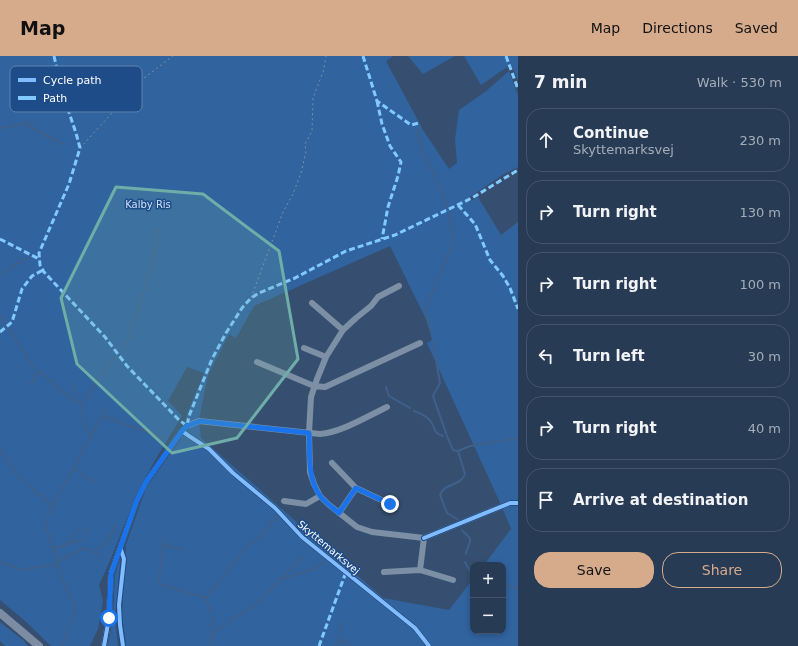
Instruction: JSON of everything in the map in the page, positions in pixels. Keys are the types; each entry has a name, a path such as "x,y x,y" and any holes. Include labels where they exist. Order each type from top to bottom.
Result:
{"main road":[{"path":"0,613 36,644"}],"street":[{"path":"399,286 378,297 371,306 343,330 326,357 314,386 311,397 309,433 310,472 320,496 356,527 372,532 424,538 510,503 518,503"},
{"path":"312,303 343,330"},
{"path":"257,362 314,386 324,387 420,343"},
{"path":"304,348 326,357"},
{"path":"104,646 109,618 111,574 137,500 146,482 185,428 200,421 320,434 338,430 387,407"},
{"name":"Skyttemarksvej","path":"185,428 189,436 209,449 233,473 275,508 302,537 415,628 429,646"},
{"path":"332,463 356,488 390,504"},
{"path":"339,513 356,488"},
{"path":"284,501 306,504 320,496"},
{"path":"420,570 424,538"},
{"path":"384,572 420,570 453,580"},
{"path":"99,646 106,631"}],"path":[{"path":"142,80 173,56"},
{"path":"251,298 283,212 293,194 301,173 306,152 305,144 312,131 313,98 323,72 326,56"},
{"path":"80,148 113,112"}],"highlighted area":[{"path":"116,187 203,194 279,251 298,359 237,438 172,453 77,364 61,298"}],"green space":[{"name":"Kalby Ris","path":"0,56 393,56 386,61 423,130 449,169 457,163 455,140 459,110 485,92 509,71 518,95 518,167 504,174 467,199 469,202 478,197 501,235 518,222 518,646 126,646 122,616 126,545 146,488 181,439 186,417 204,373 187,367 168,401 182,416 141,486 99,585 103,601 98,629 90,646 51,646 24,620 0,600","holes":["390,246 426,319 432,340 427,343 511,529 486,562 506,562 506,634 470,634 470,583 449,610 383,598 201,438 199,421 208,375 229,334 236,338 254,306"]},
{"path":"408,56 455,56 423,74"},
{"path":"464,56 518,56 518,81 513,68 507,67 481,85"},
{"path":"121,556 115,617 118,646 108,646 113,618 115,574"},
{"path":"0,622 23,640 28,646 5,646 0,641"}],"waterway":[{"path":"0,128 33,122"},
{"path":"25,124 62,144"},
{"path":"416,128 422,150 440,186 447,208"},
{"path":"431,331 425,310 453,242 449,213"},
{"path":"124,347 128,340 152,267 158,228"},
{"path":"3,274 15,264 29,258"},
{"path":"0,316 5,324"},
{"path":"9,329 34,368"},
{"path":"433,342 440,383 433,396 453,450 458,451 465,474 460,481 445,488 440,495 447,513 457,519"},
{"path":"90,439 80,408 99,378 115,357"},
{"path":"31,384 39,371 77,404"},
{"path":"72,383 77,403"},
{"path":"386,387 389,396 410,408"},
{"path":"47,516 106,409"},
{"path":"414,411 428,418 436,432 443,436"},
{"path":"102,416 164,438"},
{"path":"458,451 470,446 518,438"},
{"path":"0,449 23,481"},
{"path":"73,468 97,483"},
{"path":"27,484 53,506"},
{"path":"211,614 206,598 248,545 259,538 277,516"},
{"path":"44,520 62,578 73,602 75,616 70,625"},
{"path":"98,550 110,538 115,525"},
{"path":"86,534 89,528"},
{"path":"67,544 78,529"},
{"path":"462,530 470,539 466,554"},
{"path":"163,538 159,584 206,598"},
{"path":"53,549 83,539"},
{"path":"163,545 182,549"},
{"path":"57,562 87,548 100,556"},
{"path":"228,623 261,600 302,557"},
{"path":"2,562 21,570 58,565"},
{"path":"282,579 311,570 325,562"},
{"path":"465,562 470,571"},
{"path":"506,584 515,588 518,587"},
{"path":"211,646 213,618"},
{"path":"339,642 341,621"},
{"path":"213,636 225,625"},
{"path":"63,646 68,630"},
{"path":"335,646 343,640 350,646"}],"marked path":[{"path":"54,56 56,66"},
{"path":"363,56 377,101 411,125 419,123"},
{"path":"506,56 518,89"},
{"path":"377,101 382,124 390,146 401,162 388,207 382,239"},
{"path":"69,112 80,148 69,184 39,253 40,265 44,272 105,337 127,366 179,420 187,426 189,416 212,359 226,333 242,308 251,298 259,293 295,278 346,251 395,235 472,198 518,170"},
{"path":"458,205 475,224 490,260 503,276 510,288 518,309"},
{"path":"0,239 39,259"},
{"path":"0,332 12,322 22,289 32,276 43,270"},
{"path":"319,646 346,572"}],"cycle path":[{"path":"104,646 109,618 111,573 137,500 146,482 187,426"},
{"path":"182,431 209,449 233,473 275,508 302,537 415,628 429,646"},
{"path":"424,538 510,503 518,503"},
{"path":"120,547 124,559 119,605 123,646"}],"route":[{"path":"109,618 111,574 137,500 146,482 187,426 200,421 309,433 310,472 320,496 328,504 339,513 356,488 390,504"}]}
